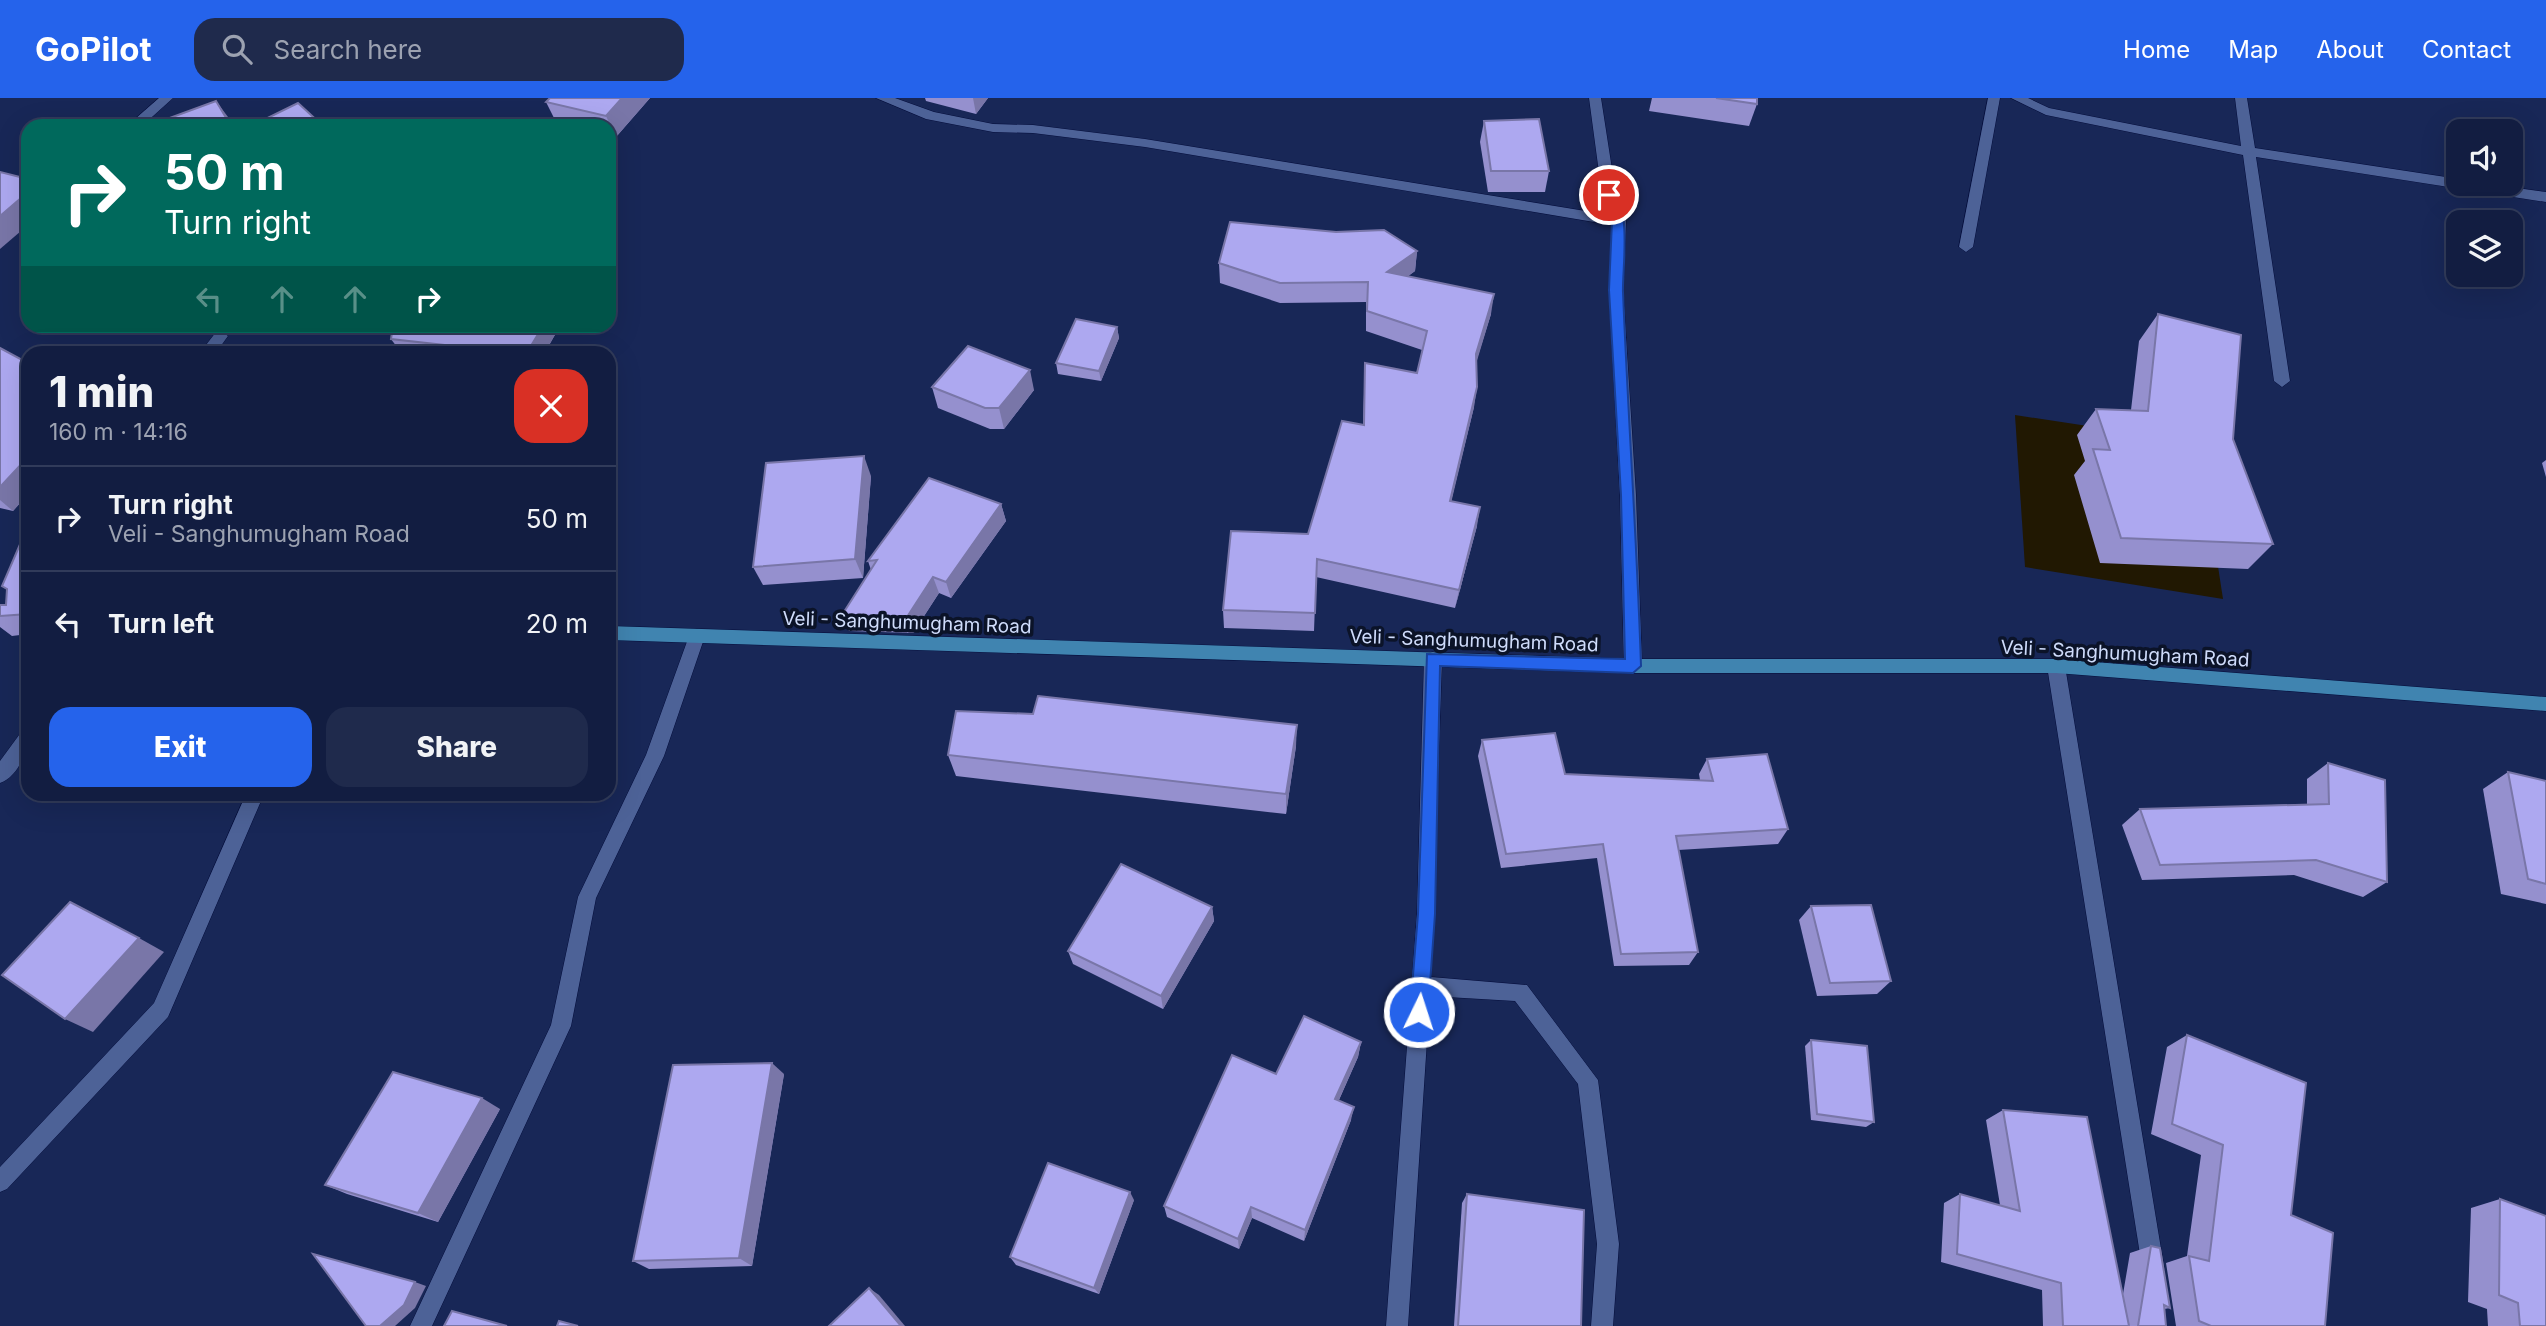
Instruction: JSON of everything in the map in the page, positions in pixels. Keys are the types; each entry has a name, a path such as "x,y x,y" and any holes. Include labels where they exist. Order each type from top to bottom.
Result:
{"main road":[{"name":"Veli - Sanghumugham Road","path":"616,633 1633,666 2056,666 2546,704"}],"street":[{"path":"142,119 167,98"},
{"path":"882,98 931,116 993,128 1033,129 1157,145 1619,221"},
{"path":"1595,98 1609,195 1619,221 1616,290 1628,495 1633,666"},
{"path":"1966,247 1994,98"},
{"path":"2017,98 2046,111 2249,151 2446,182"},
{"path":"2241,98 2282,381"},
{"path":"2523,194 2546,197"},
{"path":"213,346 221,336"},
{"path":"421,1326 561,1026 587,897 655,757 697,636"},
{"path":"1397,1326 1426,914 1433,659"},
{"path":"2056,666 2156,1285"},
{"path":"0,775 21,746"},
{"path":"0,1182 161,1010 252,801"},
{"path":"1421,986 1520,992 1588,1080 1608,1244 1602,1326"}],"shaded area":[{"path":"2015,415 2199,443 2223,599 2025,567"}],"building":[{"path":"550,98 622,98 606,116 546,102"},
{"path":"1716,98 1757,98 1757,104"},
{"path":"216,101 227,119 167,119"},
{"path":"298,103 315,119 265,119"},
{"path":"1539,119 1549,171 1491,171 1484,121"},
{"path":"0,172 21,177 21,198 0,216"},
{"path":"1230,222 1336,232 1384,230 1417,251 1387,272 1494,294 1476,354 1477,387 1450,501 1480,507 1459,590 1317,559 1315,613 1223,610 1231,531 1308,534 1342,421 1364,425 1365,363 1417,373 1427,331 1367,311 1368,282 1280,283 1219,263"},
{"path":"2158,314 2241,335 2233,439 2273,544 2121,538 2093,449 2110,450 2096,409 2148,411"},
{"path":"1076,319 1117,327 1099,371 1056,363"},
{"path":"392,333 539,333 531,346 454,346 391,339"},
{"path":"968,346 1030,370 999,408 985,408 932,387"},
{"path":"0,348 21,359 21,464 0,487"},
{"path":"864,456 855,559 753,567 766,463"},
{"path":"929,478 1001,504 946,582 933,577 907,617 842,615 877,560 868,561"},
{"path":"21,542 21,614 0,616 0,605 6,605 7,589 2,586"},
{"path":"1038,696 1297,725 1286,794 948,755 956,711 1033,714"},
{"path":"1555,733 1565,774 1713,781 1707,759 1767,754 1788,829 1676,836 1698,952 1621,954 1603,844 1506,854 1482,740"},
{"path":"2328,763 2385,780 2387,882 2316,860 2160,865 2140,809 2329,804"},
{"path":"2508,772 2546,781 2546,884 2528,879"},
{"path":"1121,864 1212,907 1161,996 1068,951"},
{"path":"70,902 139,938 65,1019 2,975"},
{"path":"1871,905 1891,981 1830,983 1811,906"},
{"path":"1304,1016 1361,1042 1335,1099 1354,1107 1305,1230 1251,1207 1238,1239 1164,1206 1232,1055 1276,1074"},
{"path":"2187,1035 2306,1083 2291,1215 2333,1233 2325,1326 2211,1326 2199,1321 2189,1256 2209,1261 2223,1145 2172,1124"},
{"path":"1811,1040 1867,1046 1874,1122 1817,1114"},
{"path":"772,1063 739,1258 633,1261 673,1065"},
{"path":"393,1072 482,1098 418,1213 325,1185"},
{"path":"2003,1110 2087,1117 2129,1326 2063,1326 2061,1283 1957,1254 1960,1194 2020,1211"},
{"path":"1048,1163 1130,1192 1094,1288 1010,1257"},
{"path":"1467,1194 1584,1210 1581,1326 1458,1326"},
{"path":"2500,1199 2546,1216 2546,1326 2520,1326 2518,1303 2499,1295"},
{"path":"2151,1246 2160,1248 2170,1308 2164,1305 2166,1326 2138,1326"},
{"path":"313,1254 415,1282 404,1305 380,1326 366,1326"},
{"path":"869,1288 901,1326 829,1326"},
{"path":"452,1311 507,1326 444,1326"},
{"path":"559,1321 578,1326 557,1326"}],"route":[{"path":"1419,1012 1426,914 1433,659 1633,666 1628,495 1616,290 1619,221 1609,195"}]}
